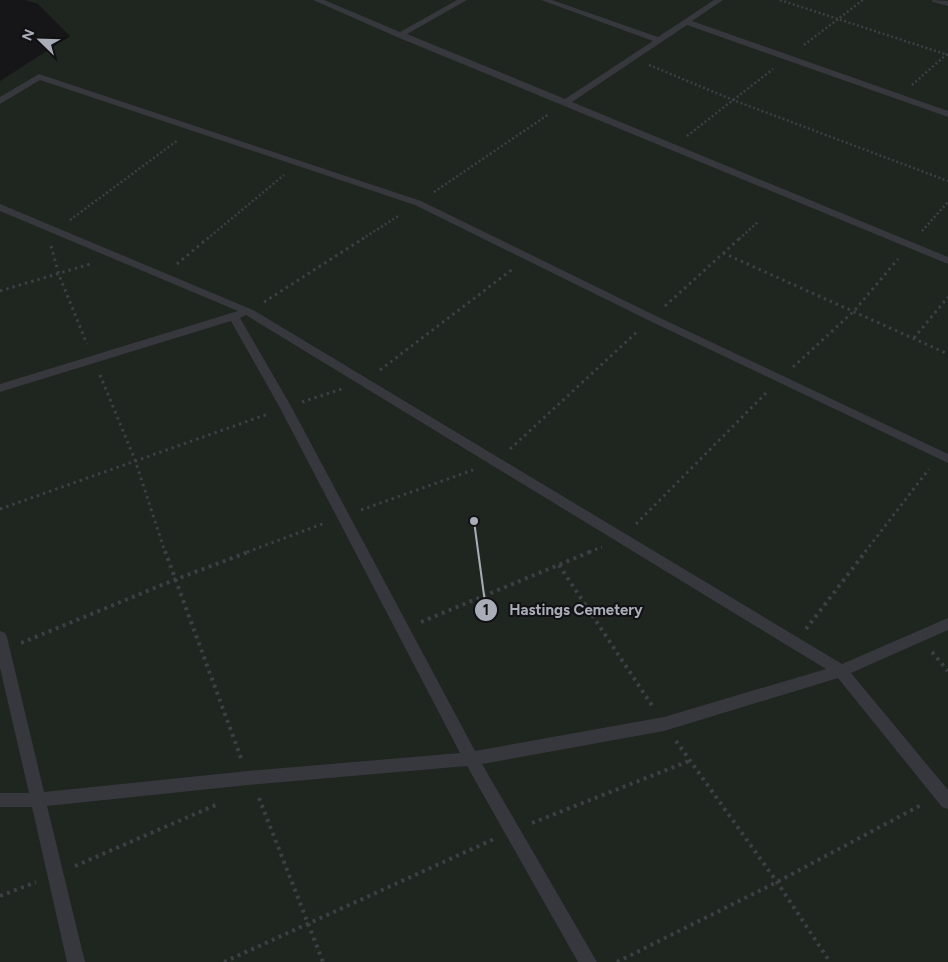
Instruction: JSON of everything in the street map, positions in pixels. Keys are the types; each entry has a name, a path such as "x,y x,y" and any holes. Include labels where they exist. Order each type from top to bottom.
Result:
{"lane":[{"path":"317,0 948,261"},
{"path":"400,35 463,0"},
{"path":"545,0 659,40"},
{"path":"565,103 719,0"},
{"path":"936,0 948,4"},
{"path":"687,22 948,114"},
{"path":"0,101 39,77 418,203 652,318 944,457"},
{"path":"0,207 249,312 841,671 945,798"},
{"path":"0,388 249,312"},
{"path":"234,316 286,408 471,759 588,962"},
{"path":"0,800 38,800 248,778 471,759 664,724 841,671 948,624"},
{"path":"2,643 76,962"}],"path":[{"path":"780,0 947,54"},
{"path":"673,147 863,0"},
{"path":"898,97 947,54"},
{"path":"632,59 733,100 948,181"},
{"path":"249,312 418,203 565,103"},
{"path":"194,128 51,228 59,275 135,460 174,580 248,778 254,788 323,962"},
{"path":"163,276 299,163"},
{"path":"404,629 622,538 781,378 854,310 948,202"},
{"path":"2,643 343,516 496,462 759,221"},
{"path":"723,253 854,310 948,354"},
{"path":"0,291 59,275 116,256"},
{"path":"0,509 135,460 364,382 529,257"},
{"path":"914,338 948,297"},
{"path":"795,643 944,457"},
{"path":"560,565 664,724 777,882 830,962"},
{"path":"919,638 948,671"},
{"path":"224,962 513,830 690,761"},
{"path":"617,962 945,798"},
{"path":"0,896 56,874 227,800"}],"shaded area":[{"path":"25,0 948,0 948,962 0,962 0,81 70,36 38,4"}],"place":[{"name":"Hastings Cemetery","path":"474,521"}]}
